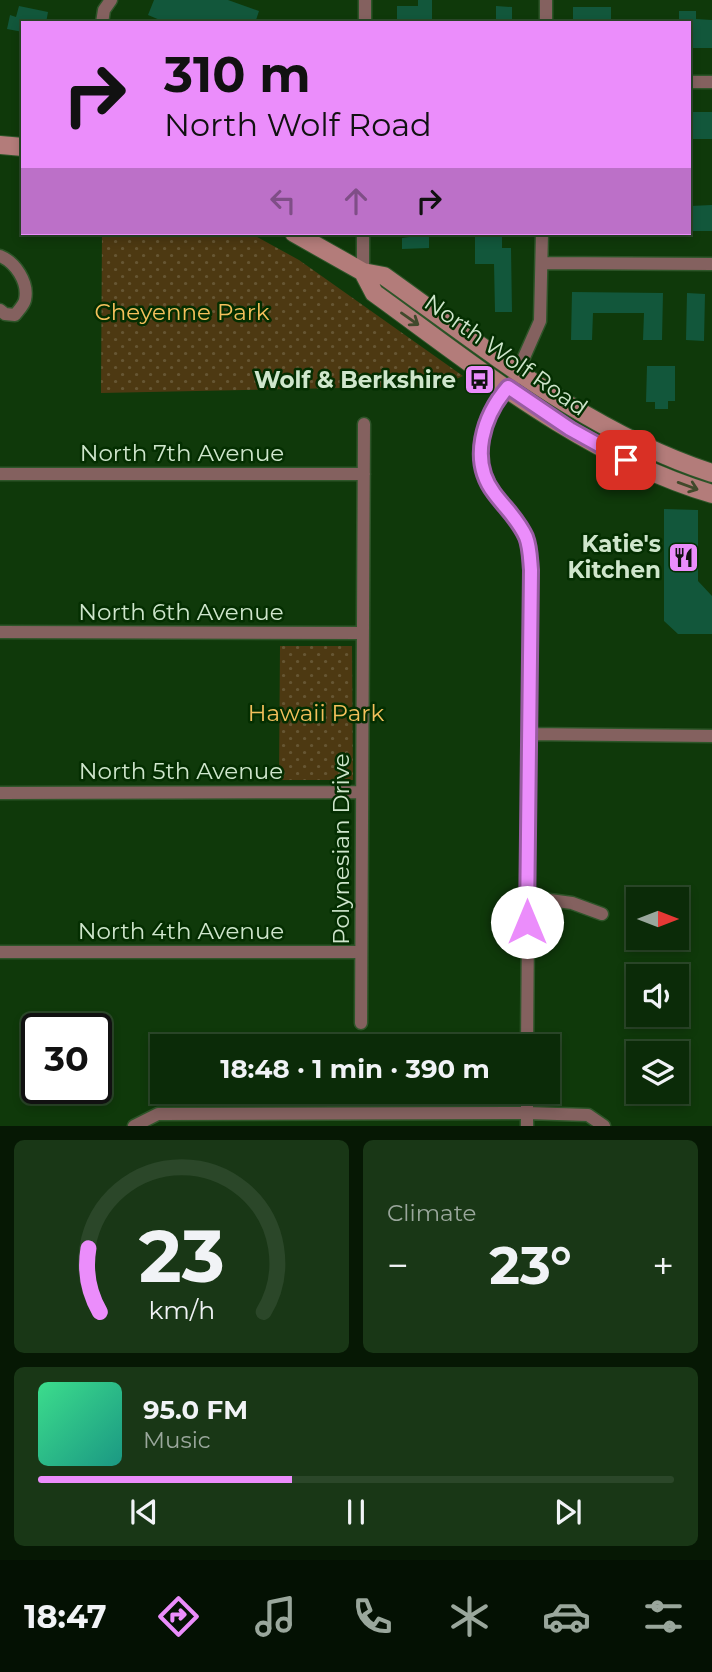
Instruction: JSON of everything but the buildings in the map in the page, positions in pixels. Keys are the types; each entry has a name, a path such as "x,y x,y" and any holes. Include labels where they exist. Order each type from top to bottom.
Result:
{"main road":[{"path":"0,145 21,147"},
{"name":"North Wolf Road","path":"298,235 363,272 384,276 561,400 617,433 665,456 712,473"},
{"name":"North Wolf Road","path":"363,272 374,293 551,418 607,451 647,470 712,494"}],"street":[{"path":"102,21 104,10 111,0"},
{"path":"365,0 365,21"},
{"path":"546,0 546,21"},
{"path":"691,82 712,82"},
{"path":"363,235 363,272"},
{"path":"527,1034 531,570 527,540 516,518 492,491 482,466 481,444 485,423 495,402 518,371 540,321 542,235"},
{"path":"0,256 15,265 25,286 25,301 15,315 5,314 0,310"},
{"path":"542,263 712,264"},
{"name":"Polynesian Drive","path":"361,1023 364,424"},
{"name":"North 7th Avenue","path":"0,474 364,474"},
{"name":"North 6th Avenue","path":"0,632 363,633"},
{"path":"529,734 712,736"},
{"name":"North 5th Avenue","path":"0,793 362,792"},
{"path":"527,897 572,903 602,914"},
{"name":"North 4th Avenue","path":"0,952 361,952"},
{"path":"134,1126 158,1120 527,1119 588,1115 604,1126"}],"green space":[{"name":"Cheyenne Park","path":"102,235 254,235 299,260 463,376 441,386 101,393"},
{"name":"Hawaii Park","path":"280,646 352,646 353,780 279,780"}],"place":[{"name":"Wolf & Berkshire","path":"479,380"},
{"name":"Katie's Kitchen","path":"684,557"}],"route":[{"path":"527,922 531,570 527,540 516,518 492,491 482,466 481,444 485,423 495,402 508,387 551,418 626,460"}]}
